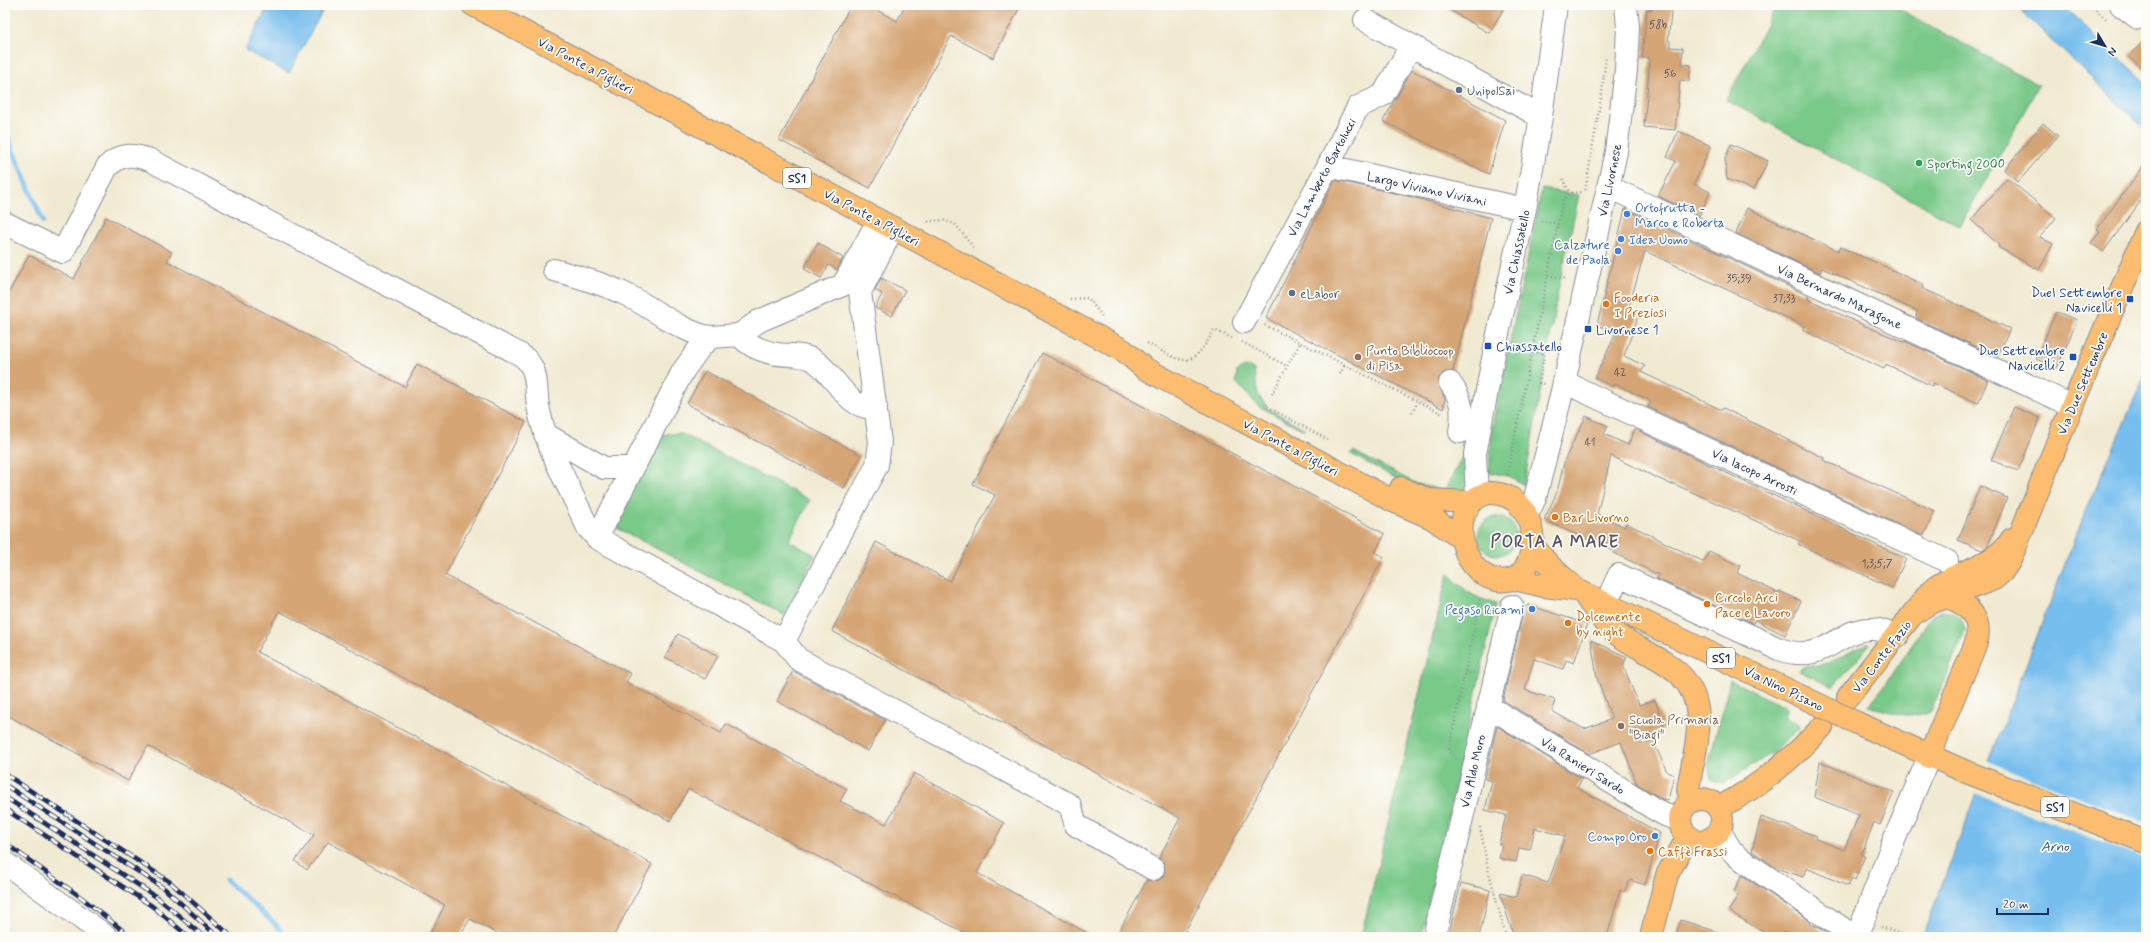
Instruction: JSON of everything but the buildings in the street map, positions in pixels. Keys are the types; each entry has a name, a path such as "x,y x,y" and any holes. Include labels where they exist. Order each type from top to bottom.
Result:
{"main road":[{"name":"Via Ponte a Piglieri","path":"473,5 1123,350 1147,357 1184,374 1416,496 1429,500 1474,500"},
{"name":"Via Due Settembre","path":"2028,514 2146,231"},
{"name":"Via Ponte a Piglieri","path":"1123,350 1144,368 1393,501 1432,518 1462,538"},
{"path":"1474,500 1488,493 1500,493 1514,500 1527,515 1532,527 1533,546 1525,568 1514,579"},
{"name":"SS1","path":"1474,500 1465,510 1462,520 1462,538 1468,558 1484,576 1496,581 1514,579"},
{"name":"Via Conte Fazio","path":"1913,614 1928,604 1994,579 2002,572 2010,560 2028,514"},
{"name":"Via Conte Fazio","path":"1848,697 1897,637 1923,599 1934,588 1954,576 1980,566 1997,556 2009,543 2028,514"},
{"name":"Via Nino Pisano","path":"1533,546 1550,566 1580,592"},
{"name":"Via Nino Pisano","path":"1514,579 1580,592 1929,757 2146,842"},
{"path":"1580,592 1615,632 1663,660 1680,676 1691,691 1696,704 1698,720 1688,790 1693,801"},
{"path":"1929,757 1976,643 1979,632 1975,618 1968,606 1948,597"},
{"path":"1718,808 1773,774 1796,754 1822,727"},
{"path":"1651,937 1667,875 1684,828 1683,808 1693,801 1702,799 1708,800 1718,808 1722,819 1719,830 1714,836 1698,841 1684,828"}],"street":[{"name":"Via Chiassatello","path":"1474,500 1475,454 1463,431 1494,348 1525,209 1541,117 1556,5"},
{"name":"Via Livornese","path":"1527,515 1536,492 1555,383 1609,187 1621,119 1626,70 1628,27 1626,5"},
{"path":"1365,20 1541,117"},
{"path":"1373,83 1405,42"},
{"name":"Via Lamberto Bartolucci","path":"1241,329 1358,107 1383,95 1405,42"},
{"path":"5,223 63,252 107,168 112,162 127,155 150,160 527,359 534,369 538,409 545,434 588,528 596,538 784,641 798,659 1070,805 1076,825 1153,869"},
{"name":"Largo Viviano Viviani","path":"1328,166 1525,209"},
{"name":"Via Bernardo Maragone","path":"1609,187 2072,406"},
{"path":"554,270 605,286 642,303 700,336 711,337 739,335 759,321 842,285 885,224"},
{"path":"784,641 878,465 880,442 860,292 885,224"},
{"path":"739,335 754,348 812,358 830,375 854,402 870,408 876,407"},
{"path":"596,538 683,370 701,346 711,337"},
{"path":"1450,383 1461,401 1463,431"},
{"name":"Via Iacopo Arrosti","path":"1555,383 1947,561"},
{"path":"545,434 604,468 632,468"},
{"path":"1606,603 1619,575 1792,654 1814,653 1854,633 1868,629 1875,629 1897,637"},
{"name":"Via Aldo Moro","path":"1434,937 1512,606"},
{"name":"Via Ranieri Sardo","path":"1488,706 1684,828"},
{"path":"1719,830 1731,850 1738,857 1856,937 1889,852 1929,757"},
{"path":"5,863 107,937"}],"path":[{"path":"1507,475 1564,199 1570,192 1585,192 1602,92 1606,48"},
{"path":"1563,179 1570,192"},
{"path":"921,222 950,221 955,224 968,240"},
{"path":"1548,275 1567,280"},
{"path":"1071,299 1088,298 1104,318"},
{"path":"1241,329 1287,366"},
{"path":"1143,341 1178,359 1186,360 1194,358 1201,352 1214,330 1241,329 1300,343 1418,402 1463,431"},
{"path":"1272,394 1300,343"},
{"path":"1532,352 1544,354 1539,383 1555,383"},
{"path":"1340,374 1345,365"},
{"path":"1412,413 1418,402"},
{"path":"1267,404 1266,406 1328,440"},
{"path":"1457,762 1449,750 1480,599"},
{"path":"1465,673 1474,673"},
{"path":"1480,826 1488,869 1506,937"},
{"path":"1881,927 1910,937"}],"green space":[{"name":"Sporting 2000","path":"1777,5 1892,5 2039,85 1960,226 1726,100"},
{"path":"1542,189 1579,195 1560,280 1524,485 1511,477 1489,472 1492,427"},
{"path":"1245,367 1250,367 1254,370 1258,395 1265,404 1264,406 1305,429 1304,430 1258,406 1236,382 1237,371"},
{"path":"680,433 810,500 789,541 815,555 784,615 611,525 658,435"},
{"path":"1353,451 1417,484 1445,490 1465,451 1469,485 1463,491 1450,496 1412,487 1351,454"},
{"path":"1497,517 1510,523 1516,536 1510,549 1497,555 1484,549 1478,536 1484,523"},
{"path":"1448,573 1469,593 1496,604 1421,937 1361,937"},
{"path":"1941,611 1950,612 1958,616 1963,622 1965,631 1932,709 1918,715 1909,715 1868,706 1886,684 1932,615"},
{"path":"1867,643 1870,644 1833,687 1799,671 1801,668 1829,663"},
{"path":"1730,680 1787,708 1784,717 1799,724 1800,727 1776,750 1723,784 1711,779 1708,765"}],"water":[{"path":"269,5 318,5 324,8 289,73 245,50"},
{"path":"2015,5 2062,5 2146,83 2146,130"},
{"name":"Arno","path":"2146,372 2146,937 1922,937 2075,537"}],"pier":[{"path":"1987,761 2146,823 2146,859 1975,793"}],"waterway":[{"path":"5,132 43,222"},
{"path":"226,880 275,924 286,937"}],"railway":[{"path":"5,774 170,882 232,937"},
{"path":"5,785 165,889 218,937"},
{"path":"5,797 158,898 204,937"},
{"path":"5,809 152,906 189,937"},
{"path":"5,843 82,898 131,937"}],"place":[{"name":"UnipolSai","path":"1459,90"},
{"name":"Sporting 2000","path":"1919,163"},
{"name":"Ortofrutta - Marco e Roberta","path":"1627,214"},
{"name":"Idea Uomo","path":"1621,239"},
{"name":"Calzature de Paola","path":"1618,251"},
{"name":"eLabor","path":"1292,293"},
{"name":"DueI Settembre Navicelli 1","path":"2130,299"},
{"name":"Fooderia I Preziosi","path":"1606,304"},
{"name":"Livornese 1","path":"1588,329"},
{"name":"Chiassatello","path":"1488,346"},
{"name":"Punto Bibliocoop di Pisa","path":"1358,357"},
{"name":"Due Settembre Navicelli 2","path":"2073,357"},
{"name":"Bar Livorno","path":"1555,517"},
{"name":"Circolo Arci Pace e Lavoro","path":"1707,604"},
{"name":"Pegaso Ricami","path":"1532,609"},
{"name":"Dolcemente by night","path":"1568,623"},
{"name":"Scuola Primaria \"Biagi\"","path":"1621,726"},
{"name":"Compo Oro","path":"1655,836"},
{"name":"Caffè Frassi","path":"1650,851"}],"district":[{"name":"PORTA A MARE","path":"1555,541"}]}
